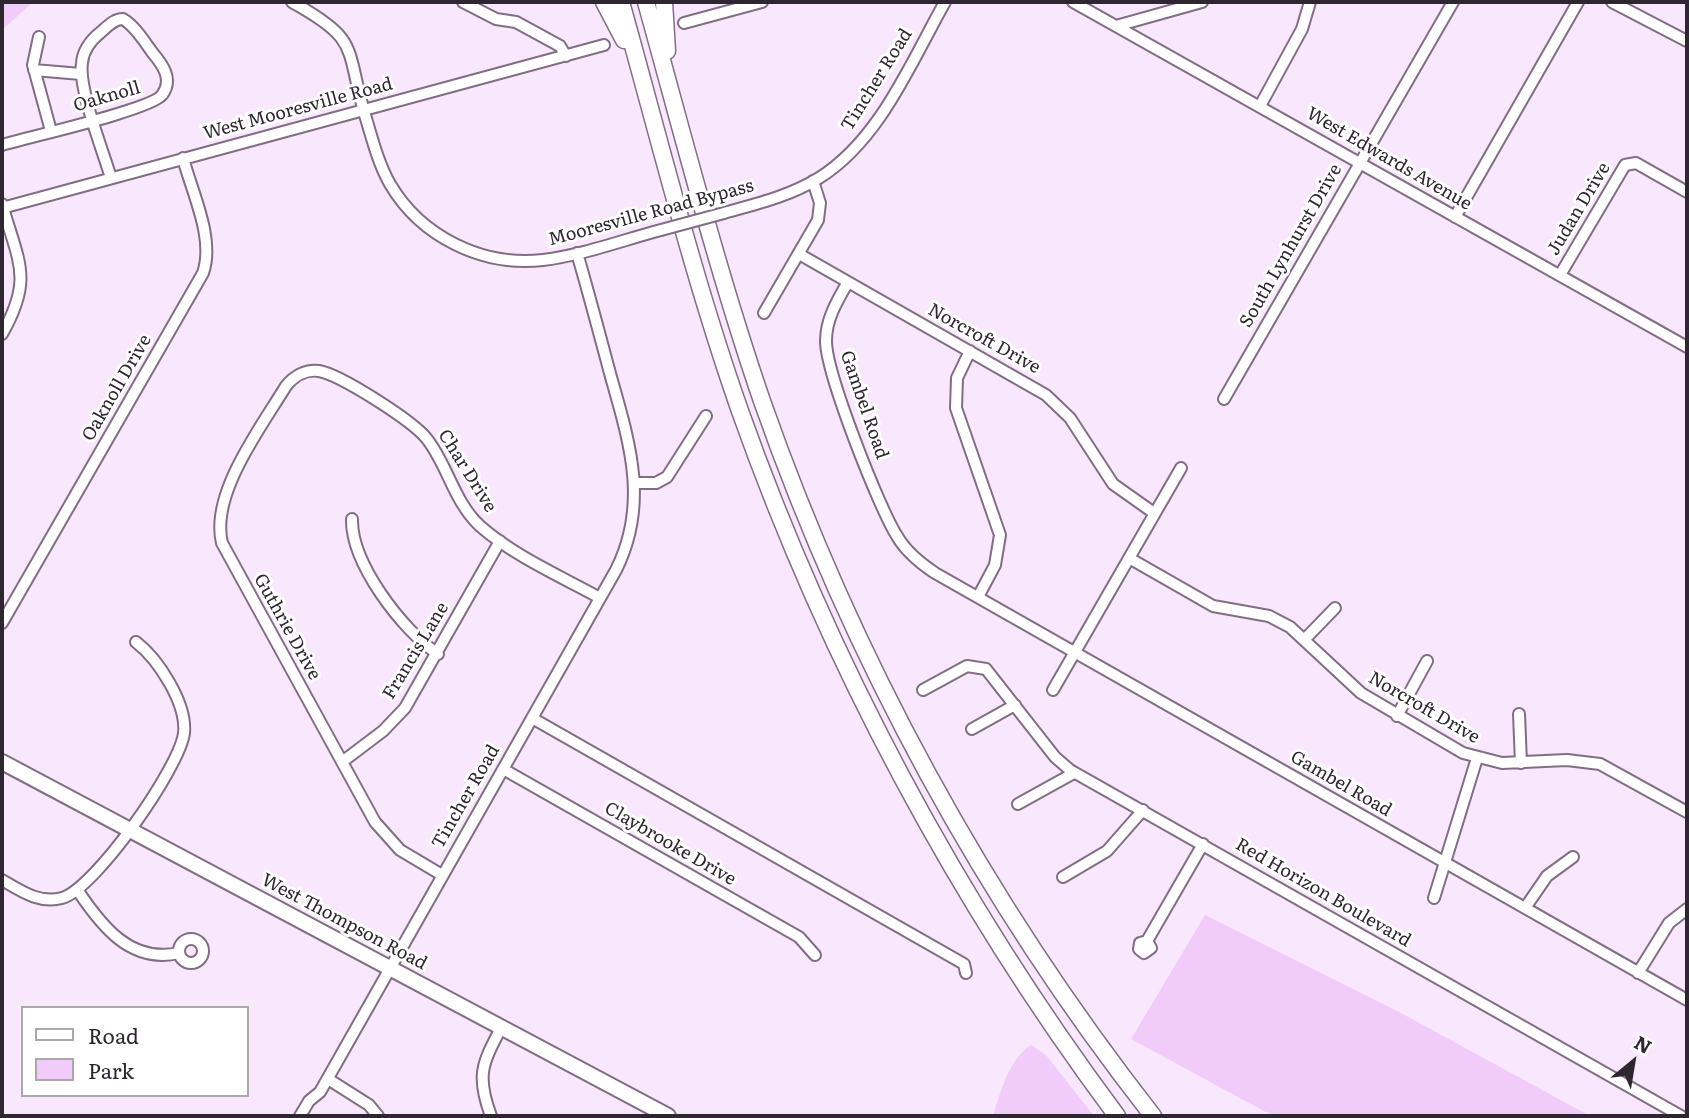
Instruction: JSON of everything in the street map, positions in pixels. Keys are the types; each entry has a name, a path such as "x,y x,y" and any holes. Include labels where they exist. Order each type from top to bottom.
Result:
{"highway":[{"path":"604,2 642,77"},
{"path":"621,2 707,308 736,398 786,532 838,650 896,764 958,875 1037,1002 1118,1116"},
{"path":"646,2 750,365 809,524 860,641 917,753 979,863 1072,1006 1153,1116"},
{"path":"664,2 670,88"}],"main road":[{"name":"West Thompson Road","path":"2,762 668,1116"}],"street":[{"path":"292,2 321,17 342,36 350,52 363,110"},
{"path":"463,2 496,19 516,22 560,46 566,56"},
{"path":"684,23 762,2"},
{"name":"Tincher Road","path":"813,181 842,160 869,130 945,2"},
{"name":"West Edwards Avenue","path":"1073,2 1687,348"},
{"path":"1116,26 1202,2"},
{"path":"1260,106 1303,29 1310,2"},
{"name":"South Lynhurst Drive","path":"1224,399 1453,2"},
{"path":"1455,217 1578,2"},
{"path":"1612,2 1687,41"},
{"name":"Oaknoll","path":"2,145 153,103 166,87 163,65 128,22 119,19 97,35 85,51 82,74"},
{"path":"39,37 33,60 34,70 51,131"},
{"name":"West Mooresville Road","path":"2,207 604,45"},
{"path":"34,70 82,74 111,178"},
{"name":"Mooresville Road Bypass","path":"363,110 382,168 391,186 414,215 432,231 460,247 495,258 536,261 577,253 724,213 779,196 813,181"},
{"name":"Oaknoll Drive","path":"2,623 203,273 207,257 206,241 183,158"},
{"name":"Judan Drive","path":"1560,275 1622,168 1630,163 1687,192"},
{"path":"764,313 799,254 820,210 813,181"},
{"path":"2,207 22,286 18,306 2,334"},
{"name":"Tincher Road","path":"300,1116 328,1079 600,598 628,542 636,483 631,447 577,253"},
{"name":"Norcroft Drive","path":"799,254 1041,391 1059,406 1113,484 1154,513"},
{"name":"Gambel Road","path":"848,282 828,324 827,356 888,522 909,552 934,573 1687,1000"},
{"path":"970,351 957,378 956,408 1000,535 995,565 978,597"},
{"name":"Char Drive","path":"302,373 325,373 410,421 431,443 466,509 500,541 600,598"},
{"name":"Guthrie Drive","path":"302,373 286,386 228,487 219,523 228,555 386,837 400,850 442,875"},
{"path":"636,483 656,483 670,475 706,416"},
{"path":"1053,690 1181,468"},
{"path":"352,520 352,538 394,614 418,641 438,654"},
{"name":"Francis Lane","path":"342,762 383,732 405,708 500,541"},
{"name":"Norcroft Drive","path":"1129,558 1209,604 1269,616 1290,627 1356,690 1397,716 1476,758 1521,762 1567,760 1600,764 1687,812"},
{"path":"1304,640 1335,608"},
{"path":"2,880 42,899 64,897 78,891 131,830 175,757 184,734 182,708 153,655 136,642"},
{"path":"1397,716 1427,661"},
{"name":"Red Horizon Boulevard","path":"923,690 967,666 977,665 989,671 1055,757 1074,773 1681,1116"},
{"path":"972,729 1015,705"},
{"path":"1518,714 1521,762"},
{"path":"532,718 964,964 966,973"},
{"path":"1434,898 1476,758"},
{"name":"Claybrooke Drive","path":"503,769 799,937 815,955"},
{"path":"1018,804 1074,773"},
{"path":"1063,877 1107,851 1143,810"},
{"path":"1147,941 1203,844"},
{"path":"1525,908 1547,876 1573,857"},
{"path":"78,891 101,924 121,942 151,954 178,953"},
{"path":"1638,973 1669,923 1687,909"},
{"path":"491,1116 482,1090 481,1070 501,1028"},
{"path":"328,1079 369,1105 378,1116"}],"green space":[{"path":"2,2 33,2 2,30"},
{"path":"1205,915 1401,1013 1590,1116 1273,1116 1131,1039"},
{"path":"1031,1045 1046,1055 1094,1116 993,1116 1011,1068"}]}
